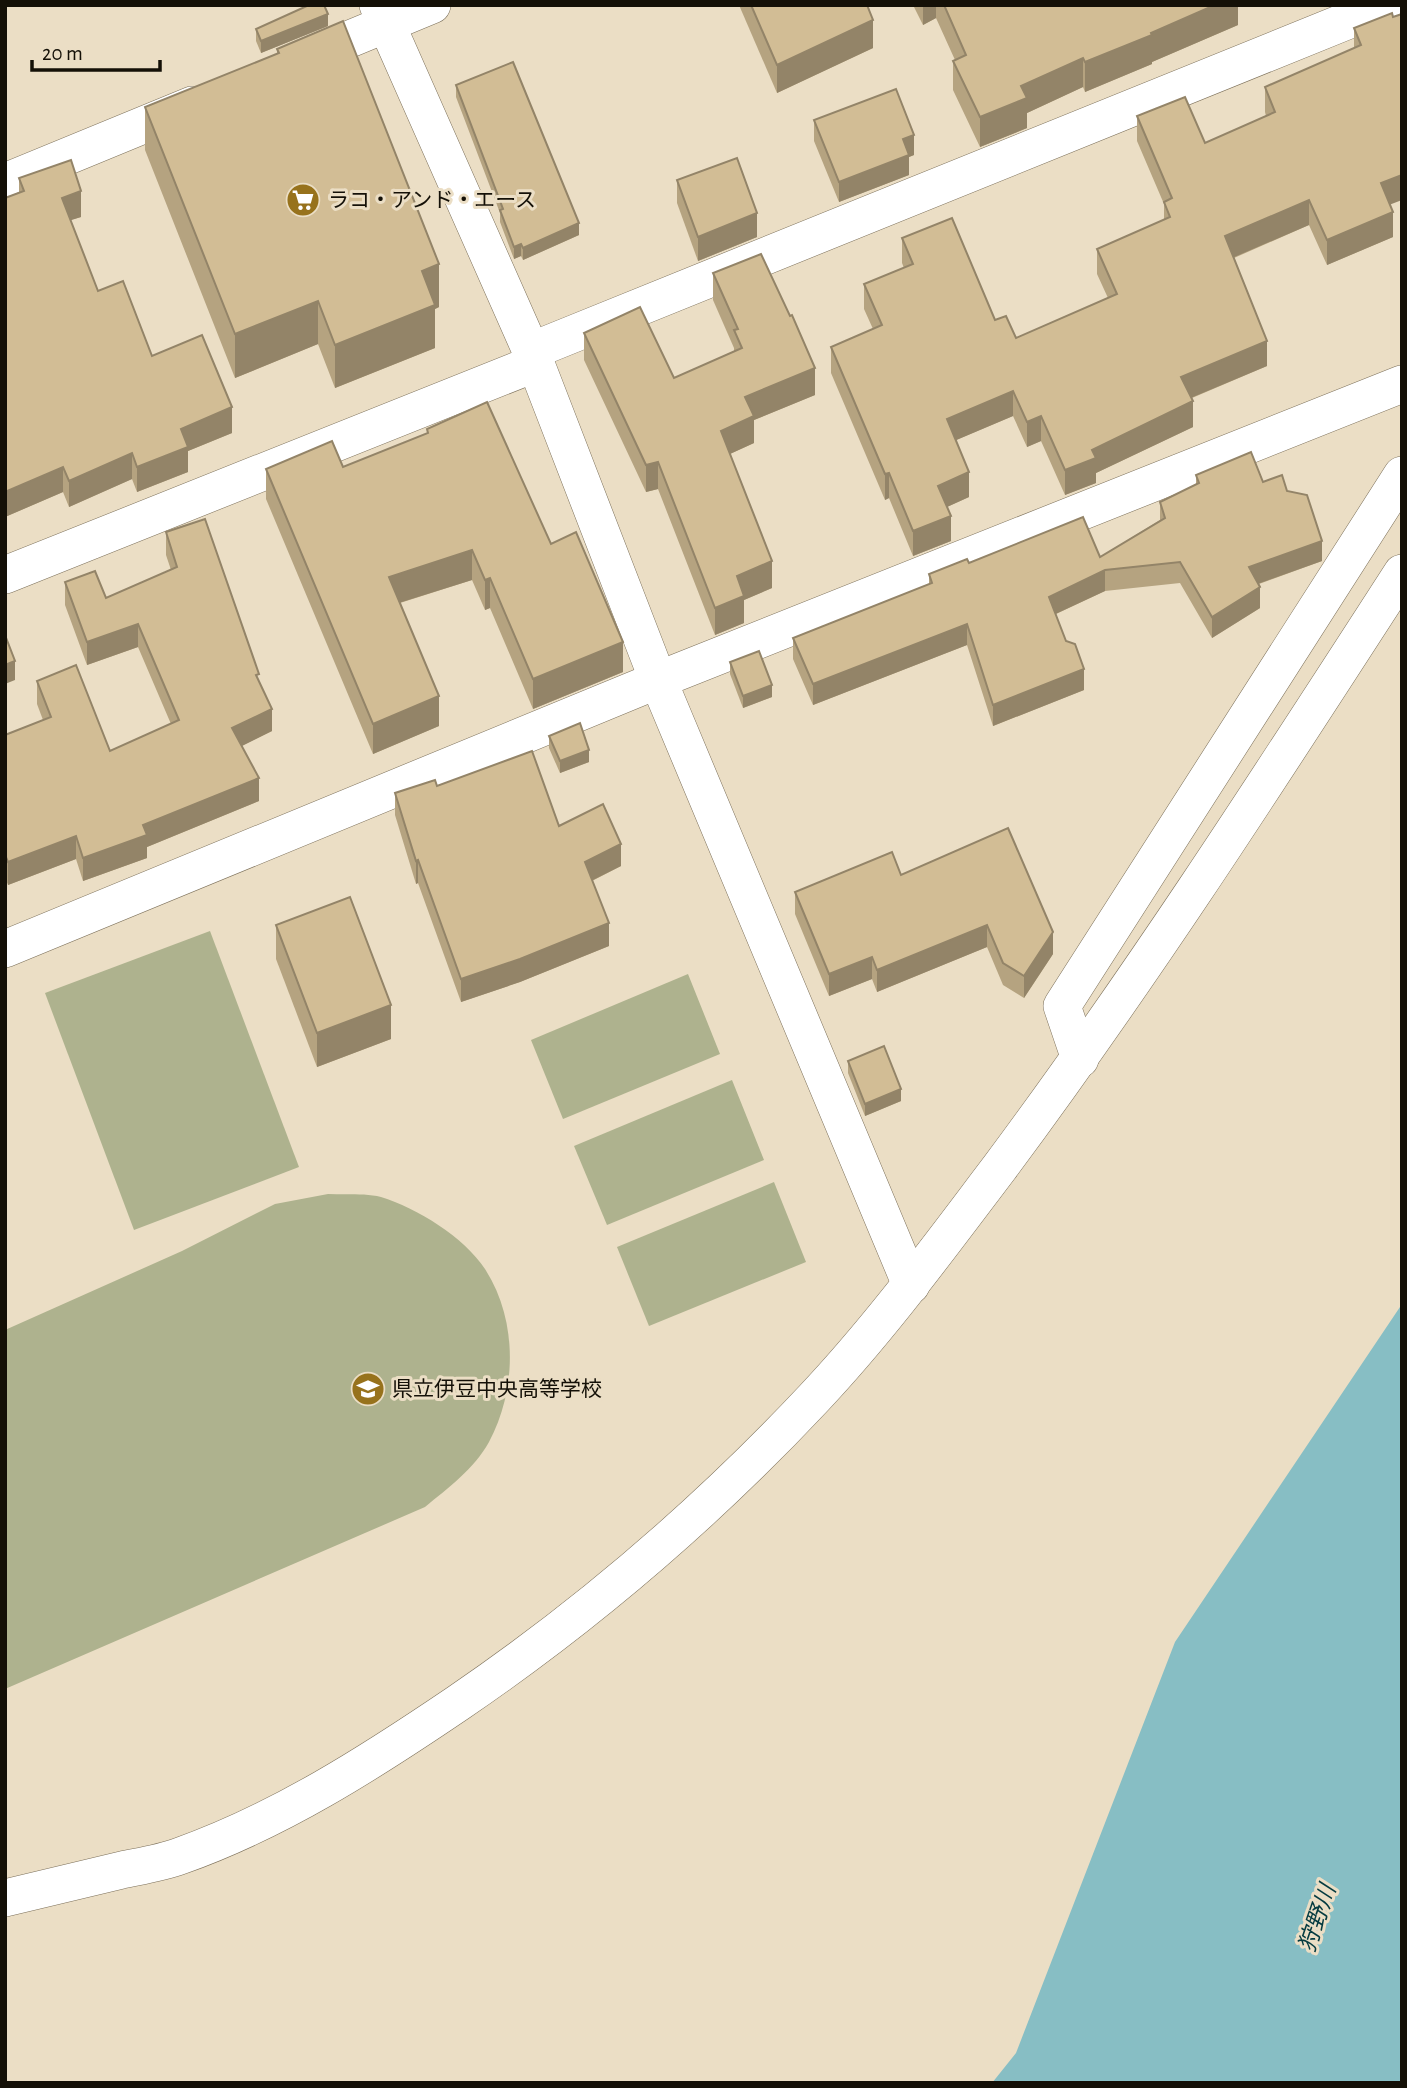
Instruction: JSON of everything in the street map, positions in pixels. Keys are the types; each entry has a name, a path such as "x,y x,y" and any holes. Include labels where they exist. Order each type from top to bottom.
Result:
{"street":[{"path":"272,72 382,15 432,5"},
{"path":"5,575 1387,5"},
{"path":"382,15 534,357 658,680 911,1285"},
{"path":"5,182 221,92"},
{"path":"5,949 658,680 1402,384"},
{"path":"1080,1059 1062,1006 1402,475"},
{"path":"5,1898 177,1858 251,1826 335,1781 417,1731 528,1656 653,1553 734,1479 815,1397 911,1285 1080,1059 1267,782 1402,573"}],"green space":[{"path":"210,931 299,1167 134,1230 45,993"},
{"path":"688,974 720,1054 563,1119 531,1040"},
{"path":"732,1080 764,1160 607,1225 574,1146"},
{"path":"774,1182 806,1262 649,1326 617,1247"},
{"path":"328,1194 381,1197 409,1208 452,1235 485,1269 503,1310 510,1355 505,1400 498,1422 483,1452 460,1478 425,1507 5,1689 5,1330 182,1251 275,1204"}],"water":[{"name":"狩野川","path":"1402,1304 1402,2083 992,2083 1016,2053 1175,1642"}],"building":[{"path":"309,5 324,5 328,14 261,41 256,29"},
{"path":"751,5 867,5 873,20 777,65"},
{"path":"944,5 1215,5 1151,33 1152,35 1085,62 1083,58 1021,86 1027,98 980,117 953,61 966,55"},
{"path":"1392,13 1393,17 1402,14 1402,175 1381,183 1393,212 1327,240 1309,200 1225,236 1267,341 1181,377 1193,401 1092,450 1096,458 1065,470 1041,416 1027,422 1013,391 947,419 969,472 938,486 951,516 913,531 889,473 885,474 831,347 882,325 864,284 913,264 902,238 952,218 995,320 1006,316 1016,338 1117,294 1097,249 1170,217 1164,202 1172,198 1137,116 1185,97 1205,143 1275,112 1265,87 1361,45 1354,28"},
{"path":"343,21 439,264 422,271 435,305 335,345 318,301 235,334 145,107 279,53 277,49"},
{"path":"513,62 579,223 523,248 521,244 514,247 500,210 503,209 456,85"},
{"path":"896,89 914,135 903,139 909,155 839,182 814,120"},
{"path":"737,158 757,213 698,237 677,180"},
{"path":"71,160 81,191 62,198 98,291 123,281 152,356 202,335 232,407 181,429 188,447 137,467 132,453 69,481 63,467 5,492 5,198 24,191 19,178"},
{"path":"761,254 815,368 745,397 754,416 721,431 772,561 737,576 744,596 715,608 658,462 646,465 584,333 640,307 674,378 742,348 734,330 738,329 713,273"},
{"path":"487,402 551,544 576,532 623,642 533,679 490,578 485,580 472,550 389,577 439,696 373,724 266,469 332,441 343,467 428,433 427,429"},
{"path":"1251,452 1263,482 1282,475 1287,491 1307,495 1322,541 1249,567 1260,587 1212,617 1180,562 1105,570 1049,597 1066,641 1075,644 1084,669 993,705 967,624 813,684 793,638 932,583 929,574 967,559 969,563 1083,517 1100,557 1165,518 1160,502 1199,483 1196,475"},
{"path":"205,519 259,674 256,675 272,709 232,728 259,778 143,825 147,835 83,858 76,836 8,862 5,855 5,735 51,717 37,681 76,665 110,751 179,720 138,624 87,642 65,582 95,571 106,598 177,567 166,532"},
{"path":"5,635 15,661 5,665"},
{"path":"759,651 772,685 743,696 730,662"},
{"path":"580,723 589,750 560,761 549,736"},
{"path":"532,751 559,826 603,804 621,844 585,862 609,923 520,959 461,979 418,860 416,861 395,793 435,780 437,786"},
{"path":"1008,828 1053,932 1024,976 1003,963 987,925 877,970 872,957 829,974 795,892 892,852 901,875"},
{"path":"350,897 391,1005 317,1033 276,925"},
{"path":"884,1046 901,1089 865,1104 848,1061"}],"place":[{"name":"ラコ・アンド・エース","path":"303,200"},
{"name":"県立伊豆中央高等学校","path":"368,1389"}]}
